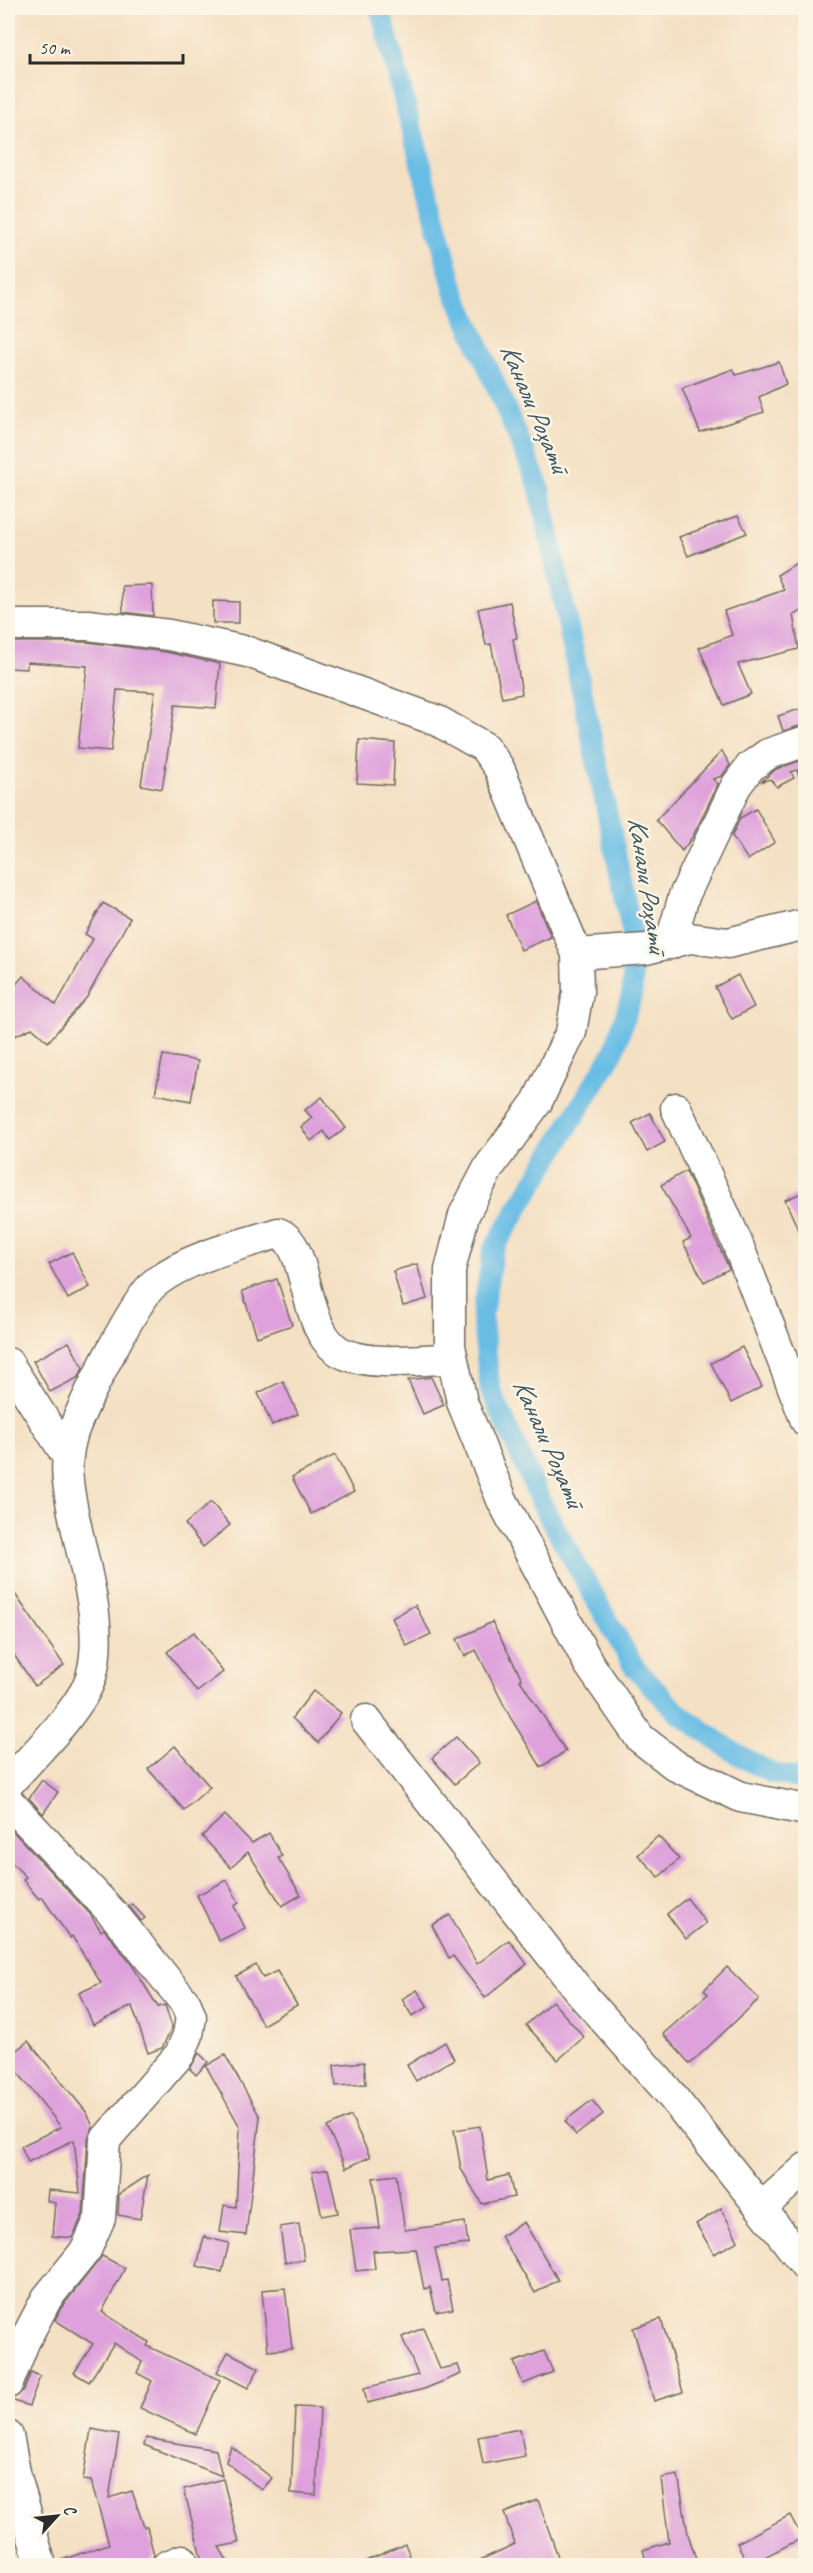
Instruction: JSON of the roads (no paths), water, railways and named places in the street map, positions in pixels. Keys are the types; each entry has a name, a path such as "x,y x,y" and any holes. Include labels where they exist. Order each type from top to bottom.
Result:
{"street":[{"path":"9,625 88,625 169,635 248,652 438,721 484,747 499,768 577,954 578,992 571,1032 537,1102 489,1167 464,1215 450,1270 450,1346 462,1402 502,1500 589,1664 640,1738 676,1766 741,1797 806,1810"},
{"path":"658,946 736,786 750,767 768,754 806,741"},
{"path":"577,954 658,946 690,938 728,943 806,924"},
{"path":"676,1108 736,1240 806,1421"},
{"path":"8,1784 73,1709 90,1680 94,1659 93,1618 68,1481 67,1456 74,1431 94,1386 142,1297 156,1282 181,1268 227,1248 278,1233 292,1243 319,1327 332,1347 347,1355 375,1360 453,1359"},
{"path":"8,1363 67,1456"},
{"path":"366,1720 584,1997 667,2090 806,2266"},
{"path":"8,1801 116,1917 186,2004 191,2017 188,2035 180,2054 105,2140 100,2218 86,2250 47,2298 9,2372"},
{"path":"761,2208 806,2168"},
{"path":"8,2436 16,2478 41,2565"}],"waterway":[{"name":"Канали Роҳатӣ","path":"380,8 454,289 539,486 634,942 632,994 614,1051 493,1250 482,1317 490,1389 543,1506 634,1667 677,1712 732,1751 771,1773 806,1780"}]}
